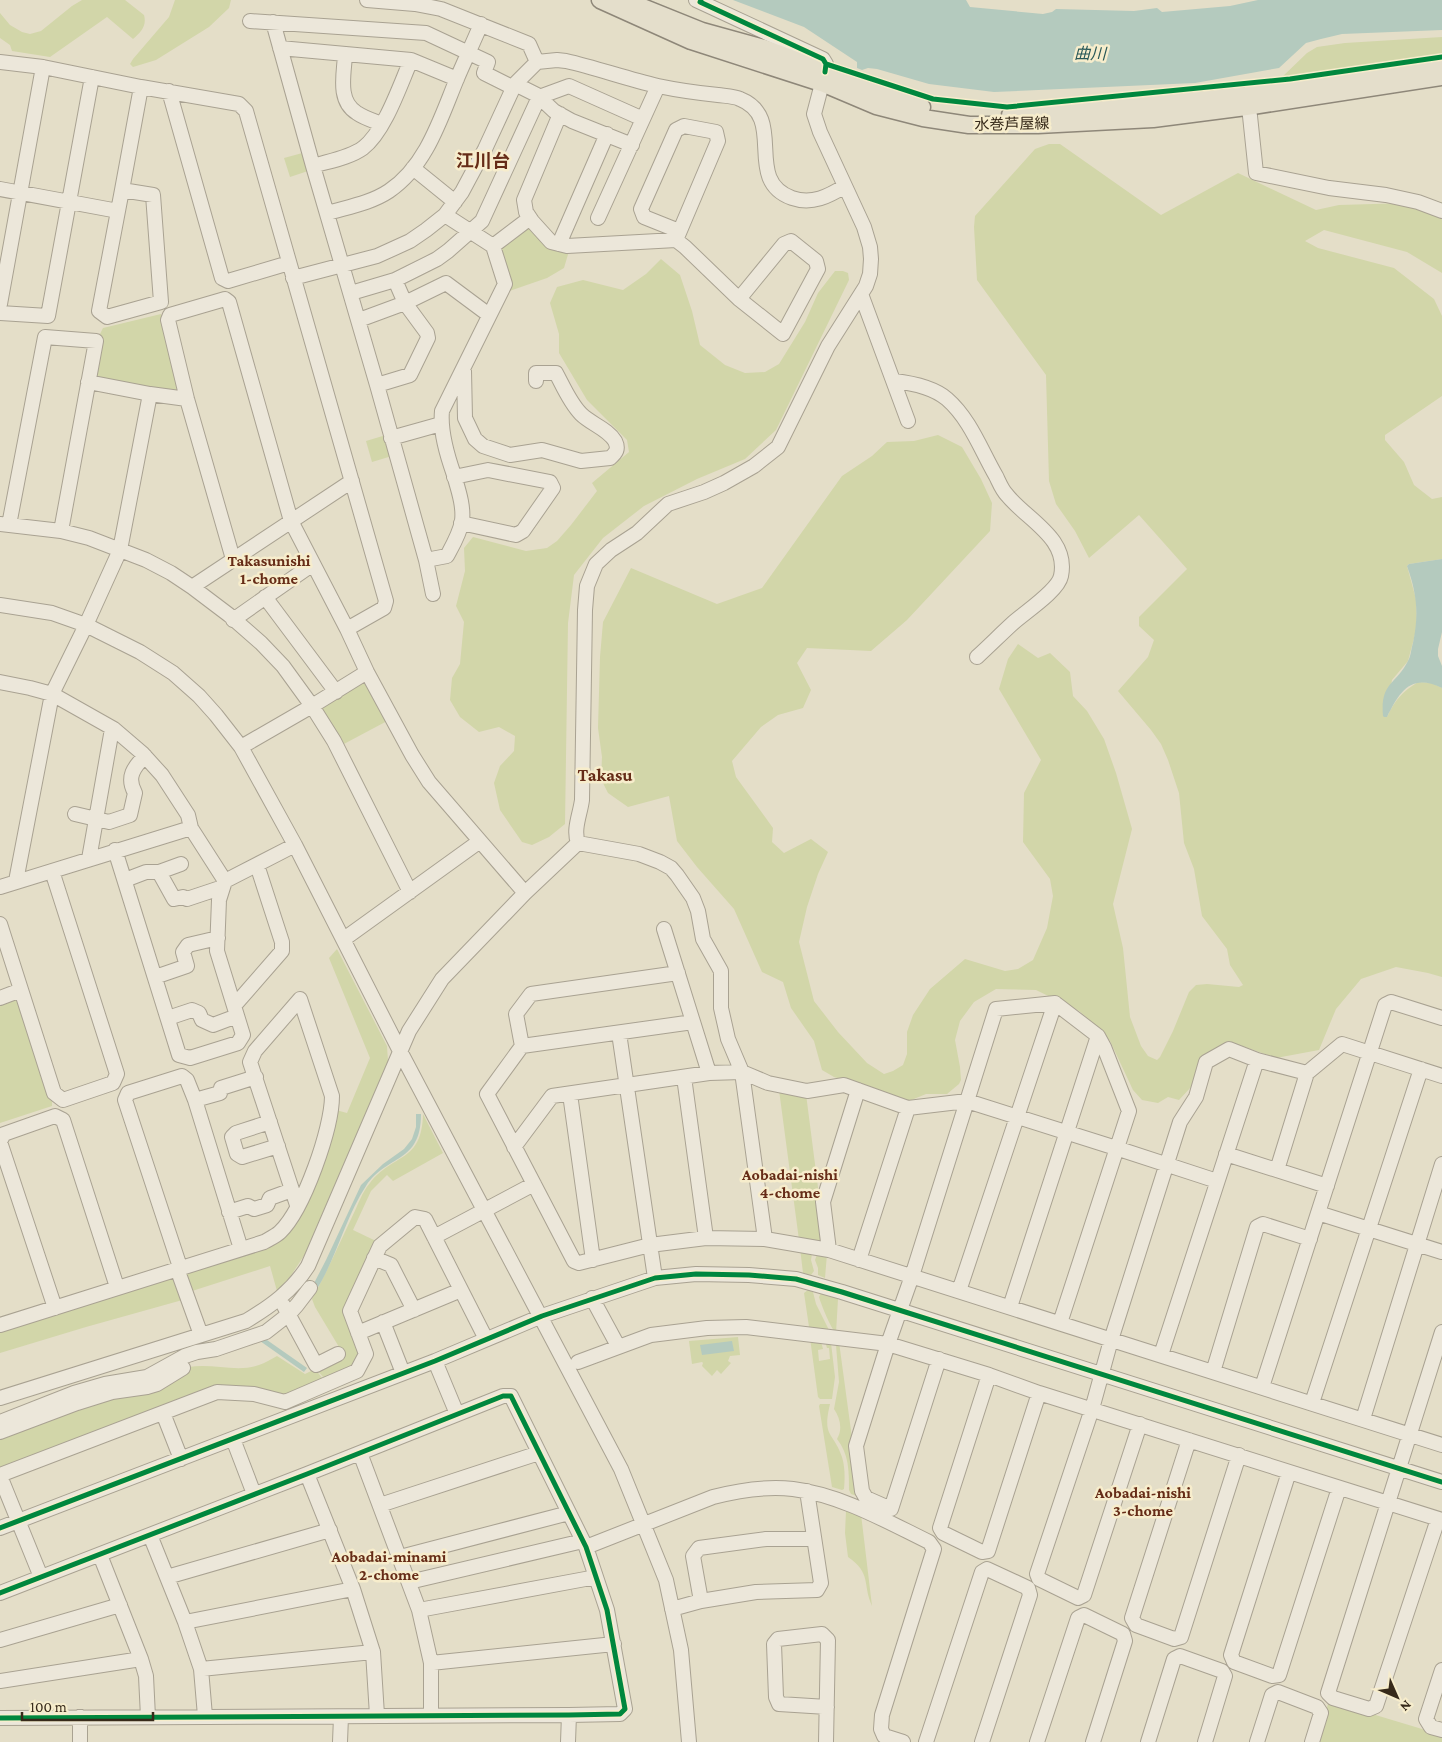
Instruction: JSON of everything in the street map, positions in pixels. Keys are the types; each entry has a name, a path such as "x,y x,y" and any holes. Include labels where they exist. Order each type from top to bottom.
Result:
{"main road":[{"name":"水巻芦屋線","path":"600,0 691,41 824,78"},
{"name":"水巻芦屋線","path":"625,0 702,31 764,48 876,106 923,118 969,125 1038,125 1153,119 1247,100 1366,83 1442,77"},
{"name":"水巻芦屋線","path":"1366,83 1442,65"}],"street":[{"path":"367,0 415,4 441,9 529,44 537,62"},
{"path":"578,843 574,833 582,800 585,610 588,586 596,564 611,550 637,533 668,504 724,483 754,466 778,447 828,346 861,294 870,274 870,247 864,227 820,132 814,114 826,64 822,60 696,0"},
{"path":"250,21 426,33 488,62 484,73 539,97 572,121 632,145"},
{"path":"273,22 359,320 426,560 433,594"},
{"path":"328,213 373,200 389,191 406,176 423,156 481,24"},
{"path":"280,48 411,60 457,79"},
{"path":"345,54 343,90 345,101 355,112 382,124"},
{"path":"313,166 348,155 363,148 376,136 411,60"},
{"path":"293,278 378,256 410,241 445,215 455,202 485,149 514,85 537,62 566,61 658,86 739,98 752,105 764,124 767,170 771,182 776,189 797,200 814,201 830,195 845,186"},
{"path":"0,62 43,67 239,104 246,111 386,601 384,608 347,629"},
{"path":"0,304 43,67"},
{"path":"0,313 48,316 92,77"},
{"path":"351,293 395,280 437,259 482,221 539,97 569,86 643,119"},
{"path":"598,218 658,86"},
{"path":"122,190 153,195 161,302 107,317 100,311 118,211 141,87"},
{"path":"169,91 222,278 228,281 289,263"},
{"path":"1247,100 1256,173 1329,188 1386,195 1418,202 1442,211"},
{"path":"560,114 524,200 526,212 551,242 567,246 583,246 678,236"},
{"path":"678,236 718,141 716,132 684,126 676,130 641,209 644,217 678,236 685,247 739,299 783,334 818,269 816,261 791,241 784,244 739,299"},
{"path":"559,244 607,134"},
{"path":"413,168 455,202"},
{"path":"0,189 118,211"},
{"path":"426,560 447,556 455,541 462,520 460,497 441,424 442,411 505,284 492,246 445,215"},
{"path":"492,246 530,218"},
{"path":"377,385 410,375 428,338 427,333 405,304 395,280"},
{"path":"359,320 405,304 446,283 489,315"},
{"path":"861,294 908,421"},
{"path":"233,559 187,399 168,320 170,315 225,299 229,302 291,521 367,672 412,755 429,782 525,893"},
{"path":"61,531 96,340 45,337 5,525 61,531 89,538 171,573 192,586 261,643 282,666 312,706 334,741 410,892"},
{"path":"464,368 465,418 475,439 483,446 510,455 542,450 581,461 610,458 616,453 617,447 610,434 594,425 580,413 556,373 536,373 536,381"},
{"path":"88,382 187,399"},
{"path":"894,382 913,383 946,399 964,418 1006,494 1022,511 1038,523 1053,540 1063,566 1056,586 977,657"},
{"path":"16,881 52,694 120,550 150,394"},
{"path":"391,438 441,424"},
{"path":"454,477 488,470 550,482 553,488 523,531 516,535 461,523"},
{"path":"192,586 352,481"},
{"path":"233,620 313,564"},
{"path":"266,597 336,692"},
{"path":"0,605 52,613 86,625 140,652 173,673 216,715 241,747 295,845 401,1053 542,1316 621,1469 666,1580 680,1650 689,1742"},
{"path":"241,747 367,672"},
{"path":"0,682 52,694 112,728 145,756 162,775 188,815 191,828 224,884 219,900 217,951 243,1035 238,1043 190,1058 179,1055 115,850"},
{"path":"88,859 112,728"},
{"path":"75,814 109,822 130,815 135,793 131,786 134,768 145,756"},
{"path":"0,887 191,828"},
{"path":"344,939 480,841"},
{"path":"0,1398 246,1321 280,1298 300,1278 308,1266 409,1031 442,979 525,893 578,843"},
{"path":"578,843 640,854 660,862 670,868 693,898 698,911 703,938 721,971 722,1008 728,1039 742,1072 765,1239"},
{"path":"159,872 174,899 183,897 187,900 224,884 295,845"},
{"path":"125,880 146,872 159,872 181,864"},
{"path":"168,1018 192,1010 199,1013 202,1020 213,1025 236,1011 282,950 282,942 257,865"},
{"path":"0,924 54,1093 62,1100 113,1083 117,1074 52,871"},
{"path":"664,929 709,1073"},
{"path":"155,977 187,966 183,952 188,945 218,938"},
{"path":"522,1046 516,1014 531,994 678,973"},
{"path":"0,998 21,990"},
{"path":"0,1325 264,1242 280,1232 297,1205 314,1170 332,1109 332,1096 300,999 255,1050 250,1062 297,1205"},
{"path":"1262,1387 1384,1005 1391,1002 1442,1018"},
{"path":"959,1291 1055,1003"},
{"path":"939,1359 891,1509 866,1498 862,1490 856,1446 996,1009 1055,1003 1098,1036 1129,1111 1060,1323"},
{"path":"693,1022 522,1046 487,1094 574,1261 579,1263 650,1245 706,1238 765,1239 829,1250 1442,1445"},
{"path":"619,1033 655,1278"},
{"path":"1010,1307 1098,1036"},
{"path":"1277,1170 1307,1073 1342,1044 1442,1076"},
{"path":"1140,1424 1084,1595 1078,1598 1040,1579 1037,1574 1092,1409 1111,1340 1166,1164 1180,1122 1196,1097 1206,1062 1229,1049 1257,1060 1307,1073"},
{"path":"1162,1355 1257,1060"},
{"path":"1312,1403 1421,1069"},
{"path":"514,1146 552,1096 709,1073 742,1072 768,1083 807,1090 844,1085 908,1108 967,1101 1217,1181"},
{"path":"201,1335 179,1274 180,1267 125,1100 128,1093 182,1076 187,1080 195,1100 240,1249"},
{"path":"195,1100 220,1093 221,1088 256,1077"},
{"path":"684,1077 706,1238"},
{"path":"829,1250 823,1202 858,1090"},
{"path":"570,1094 593,1260"},
{"path":"859,1260 908,1108"},
{"path":"55,1308 0,1142 4,1134 56,1116 63,1120 118,1288"},
{"path":"270,1122 236,1133 232,1137 237,1154 242,1157 278,1146"},
{"path":"1226,1154 1327,1186"},
{"path":"1363,1419 1442,1164"},
{"path":"434,1237 534,1184"},
{"path":"229,1212 248,1206 254,1209 267,1205 270,1198 292,1190"},
{"path":"1318,1212 1442,1252"},
{"path":"42,1577 0,1476 217,1392 254,1394 285,1402 357,1371 366,1354 350,1310 380,1246 415,1217 425,1219 486,1340"},
{"path":"1213,1372 1257,1228 1263,1224 1310,1239"},
{"path":"374,1258 391,1265 414,1310"},
{"path":"0,1528 435,1361 542,1316 655,1278 696,1274 749,1275 796,1279 900,1310 1442,1482"},
{"path":"0,1422 74,1393 105,1384 152,1376 184,1356 223,1347 266,1332 298,1305 310,1288"},
{"path":"358,1333 461,1290"},
{"path":"280,1298 316,1365 338,1354"},
{"path":"592,1298 618,1346"},
{"path":"383,1322 403,1372"},
{"path":"578,1362 618,1346 651,1336 707,1328 746,1327 888,1344 939,1359 1039,1393 1239,1455 1289,1472 1388,1504 1440,1520 1376,1706 1369,1709 1333,1698 1328,1693 1388,1504 1399,1469 1410,1435 1442,1332"},
{"path":"435,1361 457,1414"},
{"path":"0,1432 112,1392 157,1384 183,1368"},
{"path":"989,1375 940,1528 943,1533 982,1552 988,1551 1039,1393"},
{"path":"0,1593 308,1474 503,1396 511,1396 584,1544 607,1610 625,1709 620,1714 569,1715 0,1718"},
{"path":"163,1413 182,1459"},
{"path":"233,1439 254,1494"},
{"path":"1189,1440 1132,1618 1136,1625 1174,1639 1181,1637 1239,1455"},
{"path":"360,1453 419,1610 431,1663 431,1716"},
{"path":"380,1505 539,1453"},
{"path":"1289,1472 1231,1655 1234,1662 1272,1676 1279,1675 1339,1488"},
{"path":"308,1474 353,1589 373,1652 377,1715"},
{"path":"409,1582 584,1544 645,1525 714,1497 735,1491 760,1488 807,1491 846,1504 881,1519 929,1542 934,1549 882,1715 881,1729 884,1736 903,1742"},
{"path":"672,1609 701,1601 756,1592 817,1590 821,1583 807,1491"},
{"path":"400,1557 569,1513"},
{"path":"167,1577 330,1530"},
{"path":"150,1535 185,1622 201,1669 205,1716"},
{"path":"701,1601 693,1556 699,1548 766,1539 814,1539"},
{"path":"100,1555 141,1659 146,1676 148,1717"},
{"path":"926,1742 982,1572 987,1569 1028,1588 1030,1595 982,1742"},
{"path":"419,1610 596,1577"},
{"path":"185,1622 353,1589"},
{"path":"0,1640 120,1605"},
{"path":"1037,1742 1078,1618 1084,1615 1123,1634 1125,1641 1093,1742"},
{"path":"826,1742 827,1707 828,1640 822,1634 778,1639 774,1644 776,1697 779,1704 827,1707"},
{"path":"431,1663 614,1644"},
{"path":"201,1669 373,1652"},
{"path":"1148,1742 1174,1659 1180,1656 1222,1671 1225,1676 1205,1742"},
{"path":"0,1682 141,1659"},
{"path":"1442,1670 1426,1719 1431,1727 1442,1730"},
{"path":"1257,1742 1272,1695 1278,1692 1317,1707 1320,1713 1312,1742"},
{"path":"568,1742 569,1715"},
{"path":"80,1717 80,1742"},
{"path":"340,1742 341,1717"}],"green space":[{"path":"82,0 125,0 144,15 144,26 133,39 107,17 50,57 12,51 10,45 0,38 0,13 10,25 30,34 41,31"},
{"path":"175,0 231,0 229,8 209,27 156,60 133,67 130,64 133,59 169,17"},
{"path":"1442,37 1442,54 1280,79 1307,53 1317,47 1345,43"},
{"path":"1049,144 1060,144 1161,215 1238,173 1316,210 1339,205 1442,202 1442,273 1407,252 1324,230 1305,241 1318,248 1394,268 1434,299 1442,316 1442,396 1385,435 1385,440 1404,462 1414,485 1432,499 1442,497 1442,559 1409,564 1407,566 1416,599 1417,627 1408,661 1392,680 1387,717 1400,697 1418,682 1432,683 1442,688 1442,977 1396,967 1361,979 1336,1009 1319,1050 1276,1058 1228,1041 1203,1056 1192,1086 1179,1100 1168,1097 1158,1103 1142,1100 1133,1090 1110,1041 1098,1027 1079,1011 1036,990 996,989 974,1002 960,1021 955,1040 960,1067 961,1080 959,1084 947,1094 926,1094 909,1101 834,1077 822,1070 814,1041 791,1008 783,982 762,972 734,909 677,841 669,796 628,807 608,793 601,779 602,757 598,728 603,622 631,568 717,604 762,588 842,476 872,456 887,442 914,441 938,435 962,447 981,479 992,503 990,531 907,620 871,651 807,648 797,663 811,690 803,708 778,715 761,727 732,761 736,777 773,828 772,842 784,853 811,839 828,852 807,907 799,942 814,1001 838,1032 867,1063 884,1074 903,1065 907,1054 907,1032 913,1015 930,989 965,959 1005,971 1018,969 1033,960 1047,928 1053,896 1050,879 1023,842 1024,793 1041,760 999,689 1008,659 1018,644 1038,658 1050,653 1070,672 1073,696 1087,711 1104,739 1116,773 1132,829 1113,904 1123,948 1130,1017 1141,1046 1148,1056 1157,1060 1160,1057 1189,992 1196,985 1207,984 1239,987 1243,985 1230,965 1227,949 1202,916 1194,869 1184,843 1179,793 1168,760 1161,744 1151,730 1118,691 1148,657 1154,640 1139,626 1139,617 1187,569 1139,515 1089,558 1075,531 1056,504 1049,481 1046,375 977,280 975,216 1035,149"},
{"path":"306,152 311,170 290,177 284,158"},
{"path":"530,226 554,251 569,251 564,268 547,278 504,293 499,249"},
{"path":"661,259 680,275 692,311 700,345 725,365 745,373 765,372 779,364 805,322 818,293 835,271 848,273 849,280 776,430 745,459 697,479 644,506 603,538 574,575 568,623 565,824 549,837 532,845 522,842 500,810 494,783 500,766 514,751 515,736 499,727 479,732 460,717 450,700 452,678 460,664 464,622 456,606 465,571 464,548 473,537 526,551 547,548 557,541 597,491 592,483 629,452 627,440 587,400 559,353 559,334 550,303 557,287 583,280 623,290 646,274"},
{"path":"161,314 182,388 177,394 96,378 92,374 100,334 103,328"},
{"path":"386,435 392,456 372,462 366,441"},
{"path":"364,679 389,720 342,745 321,708"},
{"path":"337,949 387,1046 388,1061 305,1254 290,1277 277,1291 270,1266 189,1292 182,1271 278,1239 336,1110 347,1113 370,1058 329,958"},
{"path":"19,998 52,1098 52,1106 0,1123 0,1000"},
{"path":"779,1090 806,1094 825,1242 821,1245 799,1240"},
{"path":"423,1114 443,1153 393,1181 387,1175 371,1191 353,1230 376,1241 345,1312 360,1350 354,1368 324,1378 316,1369 342,1352 312,1299 365,1190 379,1173 405,1156 412,1149 418,1141"},
{"path":"800,1248 812,1254 811,1260 814,1271 811,1275 803,1273"},
{"path":"818,1252 827,1254 825,1278 818,1275 815,1260"},
{"path":"177,1273 186,1299 0,1353 0,1330"},
{"path":"808,1290 813,1292 816,1304 829,1330 812,1331 809,1327 804,1293"},
{"path":"821,1293 838,1299 836,1333 829,1322 819,1297"},
{"path":"738,1337 740,1355 730,1356 728,1361 731,1363 721,1374 717,1370 712,1376 702,1366 702,1362 692,1364 689,1341"},
{"path":"810,1338 821,1342 823,1349 818,1350 819,1361 830,1359 829,1348 827,1348 825,1341 831,1343 835,1377 832,1399 820,1399 818,1397"},
{"path":"838,1341 860,1497 851,1494 849,1490 846,1457 837,1439 840,1424 834,1409 839,1382 836,1345"},
{"path":"277,1356 305,1374 315,1369 323,1379 284,1398 215,1388 0,1471 0,1437 189,1367 251,1367"},
{"path":"820,1404 830,1404 827,1423 830,1434 839,1449 843,1461 845,1481 844,1489 842,1490 832,1487"},
{"path":"849,1509 861,1514 872,1606 864,1574 856,1563 848,1557 845,1533 846,1511"},
{"path":"1329,1701 1442,1735 1442,1742 1316,1742"}],"water":[{"name":"曲川","path":"733,0 966,0 970,7 1043,14 1056,9 1134,11 1157,8 1162,12 1230,6 1258,0 1442,0 1442,30 1342,34 1306,43 1279,68 1195,83 994,92 929,84 877,69 868,68 862,70 857,68 857,62 804,27"},
{"path":"1442,559 1442,632 1438,656 1442,666 1442,688 1422,683 1408,687 1397,699 1387,717 1384,717 1383,705 1386,690 1409,659 1415,633 1416,604 1407,566 1409,564"},
{"path":"416,1114 421,1114 415,1142 401,1157 374,1176 366,1186 357,1201 330,1264 314,1294 299,1312 267,1340 307,1368 304,1372 260,1341 219,1355 181,1361 261,1337 310,1291 361,1185 383,1164 404,1149 412,1139 416,1127"},
{"path":"732,1341 734,1351 702,1355 700,1345"}],"cycle path":[{"path":"701,0 700,2 823,59 826,64 825,72"},
{"path":"826,64 933,99 1007,107 1290,79 1442,57"},
{"path":"0,1528 435,1361 542,1316 655,1278 696,1274 749,1275 796,1279 1442,1482"},
{"path":"0,1593 503,1396 511,1396 586,1547 607,1610 625,1709 620,1714 569,1715 0,1718"}],"district":[{"name":"江川台","path":"483,161"},
{"name":"Takasunishi 1-chome","path":"269,569"},
{"name":"Takasu","path":"605,775"},
{"name":"Aobadai-nishi 4-chome","path":"790,1183"},
{"name":"Aobadai-nishi 3-chome","path":"1143,1501"},
{"name":"Aobadai-minami 2-chome","path":"389,1565"}]}
